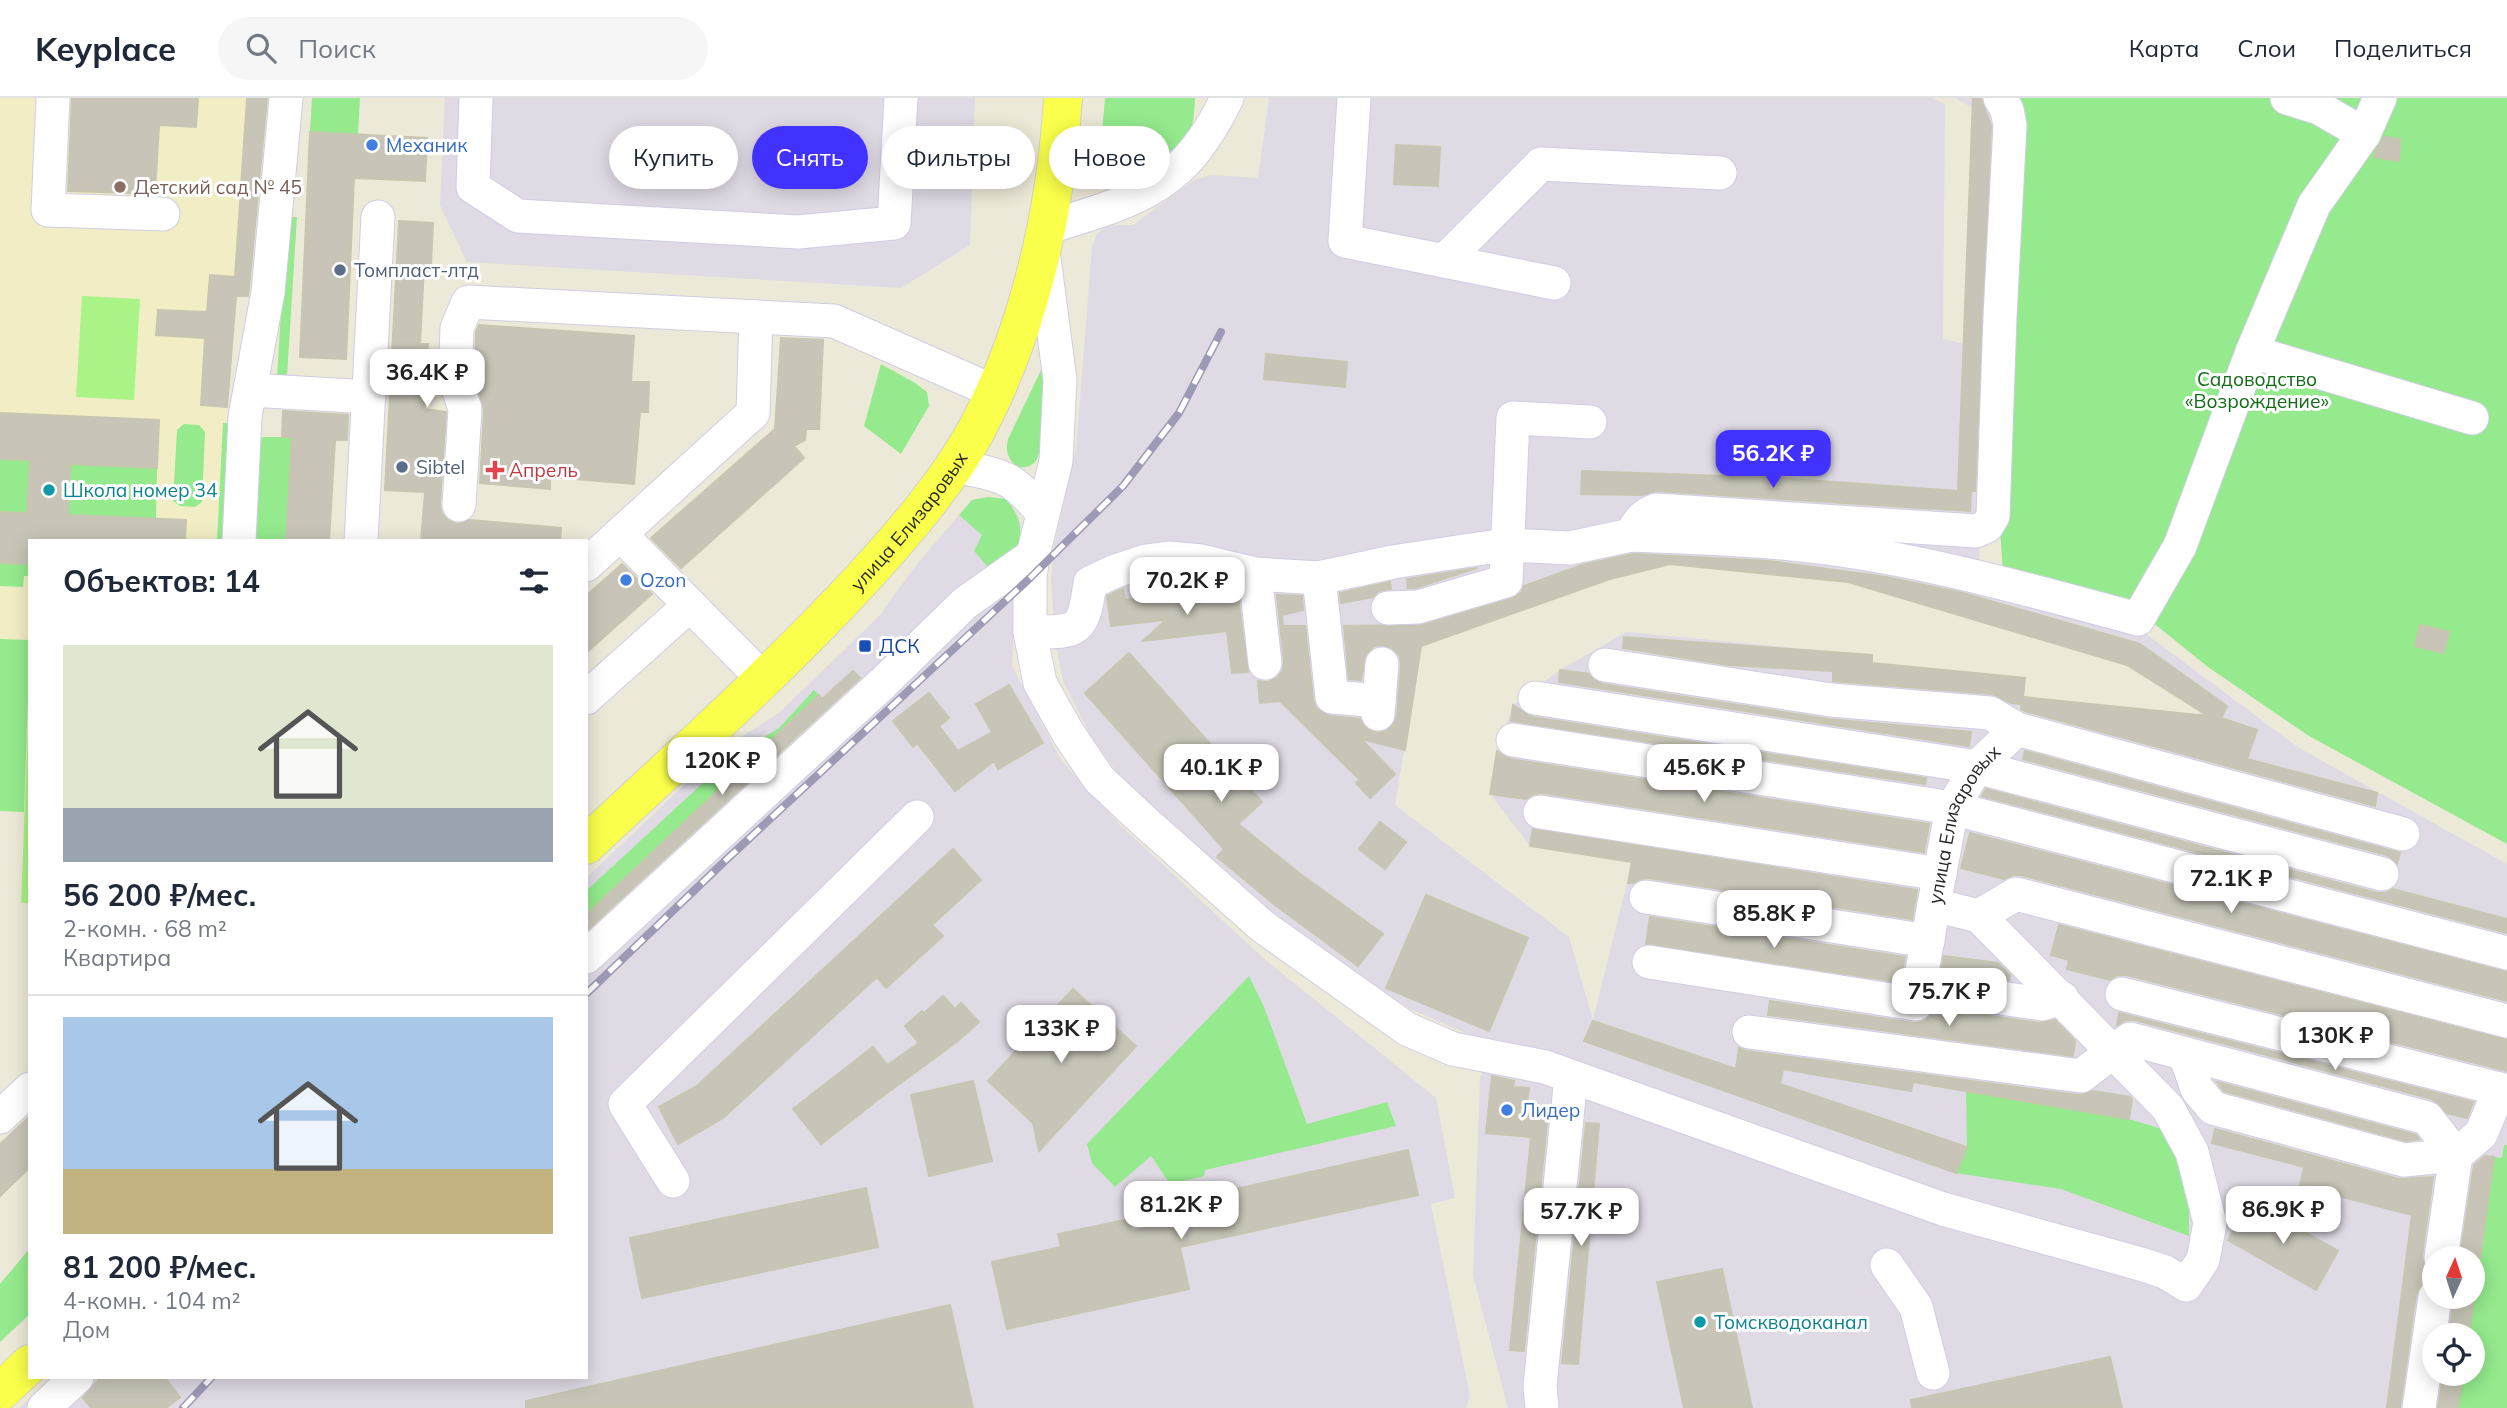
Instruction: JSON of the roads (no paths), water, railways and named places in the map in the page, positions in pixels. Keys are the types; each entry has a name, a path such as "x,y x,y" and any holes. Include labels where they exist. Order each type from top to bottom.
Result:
{"main road":[{"name":"улица Елизаровых","path":"588,843 830,613 931,500 953,466 995,392 1015,340 1044,236 1060,146 1063,98"},
{"path":"0,1392 28,1366"}],"street":[{"path":"53,98 48,210 163,214"},
{"path":"239,539 245,416 268,292 286,98"},
{"path":"475,98 473,187 518,216 798,232 894,223 901,98"},
{"path":"1227,98 1205,138 1185,163 1163,183 1143,195 1044,236 1060,380 1056,461 1030,578 1030,632 1040,683 1068,733 1099,779 1262,926 1407,1029 1453,1049 1545,1067 1570,1077 1540,1386 1542,1408"},
{"path":"1354,98 1345,242 1554,283"},
{"path":"1632,535 1639,519 1656,510 1976,531 1987,526 1993,516 2010,125 2007,110 2000,98"},
{"path":"2287,98 2319,108 2364,134"},
{"path":"1030,632 1068,632 1078,625 1085,615 1090,583 1112,572 1146,561 1169,558 1201,561 1255,574 1319,578 1393,562 1508,545 1570,548 1632,535 1738,540 1854,552 2005,583 2138,619 2180,546 2252,352 2314,205 2364,134 2380,98"},
{"path":"1444,261 1541,164 1720,173"},
{"path":"361,539 378,217"},
{"path":"459,505 465,409 454,379 457,328 468,302 834,321 995,392"},
{"path":"588,563 753,412 756,317"},
{"path":"2252,352 2472,418"},
{"path":"250,390 369,397"},
{"path":"1393,562 1395,608 1418,607 1506,581 1513,418 1590,422"},
{"path":"953,466 1009,481 1043,513"},
{"path":"620,534 763,679"},
{"path":"588,955 883,683 965,603 1033,555"},
{"path":"1255,574 1265,663"},
{"path":"1319,578 1332,697 1379,707 1382,664"},
{"path":"588,696 690,606"},
{"path":"1605,665 1831,700 1990,713 2017,729 2403,834"},
{"path":"1535,698 1977,767 2382,874"},
{"name":"улица Елизаровых","path":"1570,1077 1943,1209 2144,1265 2165,1272 2186,1285 2203,1260 2210,1223 2192,1152 2168,1108 1979,916 1937,890 1952,808 1977,767 2017,729"},
{"path":"1513,740 1952,808 2507,953"},
{"path":"588,818 635,799"},
{"path":"1540,812 1937,890 1916,1004 1649,962"},
{"path":"673,1181 625,1104 917,817"},
{"path":"1979,916 2016,894 2507,1021"},
{"path":"1646,897 1927,941"},
{"path":"1947,990 2042,1004 2062,998"},
{"path":"2122,994 2504,1090 2482,1134 2456,1155 2404,1160 2213,1108 2197,1089 2185,1054"},
{"path":"1749,1032 2081,1076 2130,1039 2427,1118 2456,1155 2443,1246"},
{"path":"0,1117 28,1091"},
{"path":"1887,1265 1916,1307 1933,1373"},
{"path":"2419,1408 2433,1309"},
{"path":"44,1408 75,1379"}],"railway":[{"path":"588,992 1030,578 1123,486 1179,413 1221,332"},
{"path":"183,1408 210,1379"}],"place":[{"name":"Механик","path":"372,145"},
{"name":"Детский сад № 45","path":"120,187"},
{"name":"Томпласт-лтд","path":"340,270"},
{"name":"Sibtel","path":"402,467"},
{"name":"Апрель","path":"495,470"},
{"name":"Школа номер 34","path":"49,490"},
{"name":"Ozon","path":"626,580"},
{"name":"ДСК","path":"865,646"},
{"name":"Лидер","path":"1507,1110"},
{"name":"Томскводоканал","path":"1700,1322"}],"park label":[{"name":"Садоводство «Возрождение»","path":"2257,390"}]}
